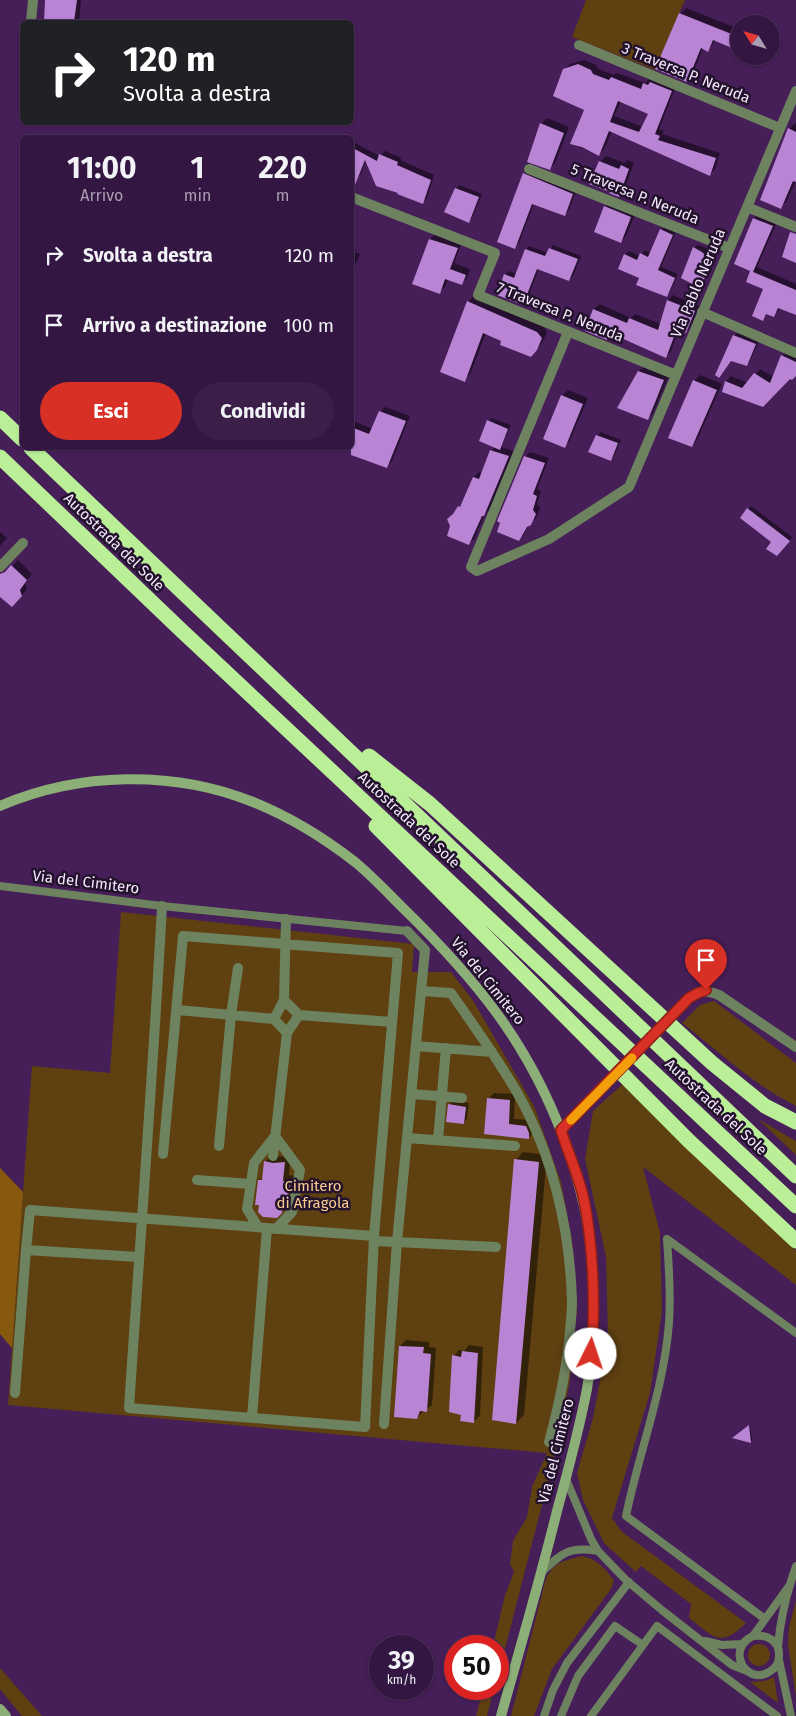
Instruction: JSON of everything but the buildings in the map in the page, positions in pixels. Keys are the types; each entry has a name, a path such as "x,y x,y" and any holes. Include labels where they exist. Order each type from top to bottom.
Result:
{"highway":[{"path":"0,418 20,437"},
{"name":"Autostrada del Sole","path":"33,450 796,1176"},
{"name":"Autostrada del Sole","path":"0,457 182,631 796,1206"},
{"path":"182,631 689,1141 796,1242"},
{"path":"293,696 430,804 712,1063 766,1106 796,1122"}],"main road":[{"name":"Via del Cimitero","path":"0,806 50,789 88,782 135,779 177,782 215,790 250,801 286,817 320,837 357,864 430,934 463,969 490,1002 513,1034 534,1071 561,1130 584,1198 590,1243 593,1337 587,1387 566,1479 501,1716"},
{"path":"0,1709 6,1716"}],"street":[{"path":"31,20 33,0"},
{"name":"3 Traversa P. Neruda","path":"579,45 780,128"},
{"name":"Via Pablo Neruda","path":"568,332 471,567 478,571 549,539 628,487 796,91"},
{"name":"5 Traversa P. Neruda","path":"529,169 730,248"},
{"name":"7 Traversa P. Neruda","path":"354,198 495,253 478,295 676,375"},
{"path":"747,207 796,228"},
{"path":"702,312 796,353"},
{"path":"0,567 23,543"},
{"path":"162,906 128,1408 365,1427 374,1238 398,953 183,936 178,1010 163,1154"},
{"path":"274,1019 284,1000 286,919"},
{"path":"384,1424 397,1242 425,950 406,931"},
{"path":"219,1146 231,1015 238,968"},
{"path":"561,1130 689,998 706,990 719,995 796,1047"},
{"path":"422,991 451,993 519,1095 536,1130 553,1176 564,1228 572,1302 567,1366 549,1442"},
{"path":"284,1000 299,1015 392,1022"},
{"path":"178,1010 274,1019 287,1033"},
{"path":"273,1156 287,1033 299,1015"},
{"path":"416,1046 492,1052"},
{"path":"438,1140 446,1048"},
{"path":"412,1094 462,1098"},
{"path":"267,1228 292,1212 300,1170 275,1136"},
{"path":"267,1228 247,1209 254,1163 275,1136"},
{"path":"407,1138 515,1146"},
{"path":"197,1180 251,1184"},
{"path":"15,1392 30,1210 267,1228 374,1238 397,1242 496,1247"},
{"path":"252,1418 267,1228"},
{"path":"26,1250 139,1257"}],"lane":[{"name":"Via del Cimitero","path":"0,886 162,906 406,931"},
{"path":"765,1619 626,1516 634,1479 658,1394 669,1323 667,1239 796,1333"},
{"path":"566,1479 591,1539 598,1551 629,1582 732,1665 760,1675 766,1674 776,1666 779,1660"},
{"path":"542,1572 562,1554 574,1549 584,1548 598,1551"},
{"path":"791,1716 778,1648 789,1586 796,1566"},
{"path":"544,1716 553,1690 568,1662 629,1582"},
{"path":"701,1640 722,1645 742,1644 753,1636 789,1586"},
{"path":"561,1716 578,1676 615,1626 643,1645"},
{"path":"591,1716 657,1626 777,1716"},
{"path":"753,1636 765,1636 776,1643 778,1648"},
{"path":"742,1644 739,1656 743,1667 747,1671"}],"green space":[{"path":"586,0 685,0 655,70 572,37"},
{"name":"Cimitero di Afragola","path":"121,912 414,944 412,972 451,972 474,1002 535,1108 561,1182 572,1241 577,1307 570,1380 555,1454 509,1635 496,1635 505,1595 514,1572 510,1564 513,1541 527,1517 532,1487 547,1453 8,1405 12,1348 0,1334 0,1168 23,1192 32,1066 110,1073"},
{"path":"714,1001 796,1063 796,1106 751,1078 682,1023 700,1005"},
{"path":"624,1083 796,1250 796,1285 643,1167 660,1233 662,1311 650,1393 612,1518 621,1531 746,1623 730,1636 723,1638 711,1635 689,1618 691,1604 641,1566 636,1572 604,1543 583,1500 577,1473 593,1418 608,1337 606,1257 585,1159 593,1111"},
{"path":"758,1119 796,1141 796,1155"},
{"path":"581,1556 591,1559 604,1568 614,1581 611,1589 552,1669 534,1716 511,1716 546,1578 557,1565"},
{"path":"796,1601 796,1696 788,1645 789,1627"},
{"path":"759,1644 767,1647 770,1655 767,1663 759,1666 751,1663 748,1655 751,1647"},
{"path":"0,1668 42,1716 22,1716 0,1689"},
{"path":"774,1677 778,1703 750,1682 765,1681"},
{"path":"480,1700 491,1700 487,1716 476,1716"}],"shaded area":[{"path":"0,1168 23,1192 12,1348 0,1334"}],"slow traffic":[{"path":"571,1120 632,1058"}],"route":[{"path":"591,1354 593,1337 592,1285 590,1243 584,1198 561,1130 689,998 706,990"}]}
